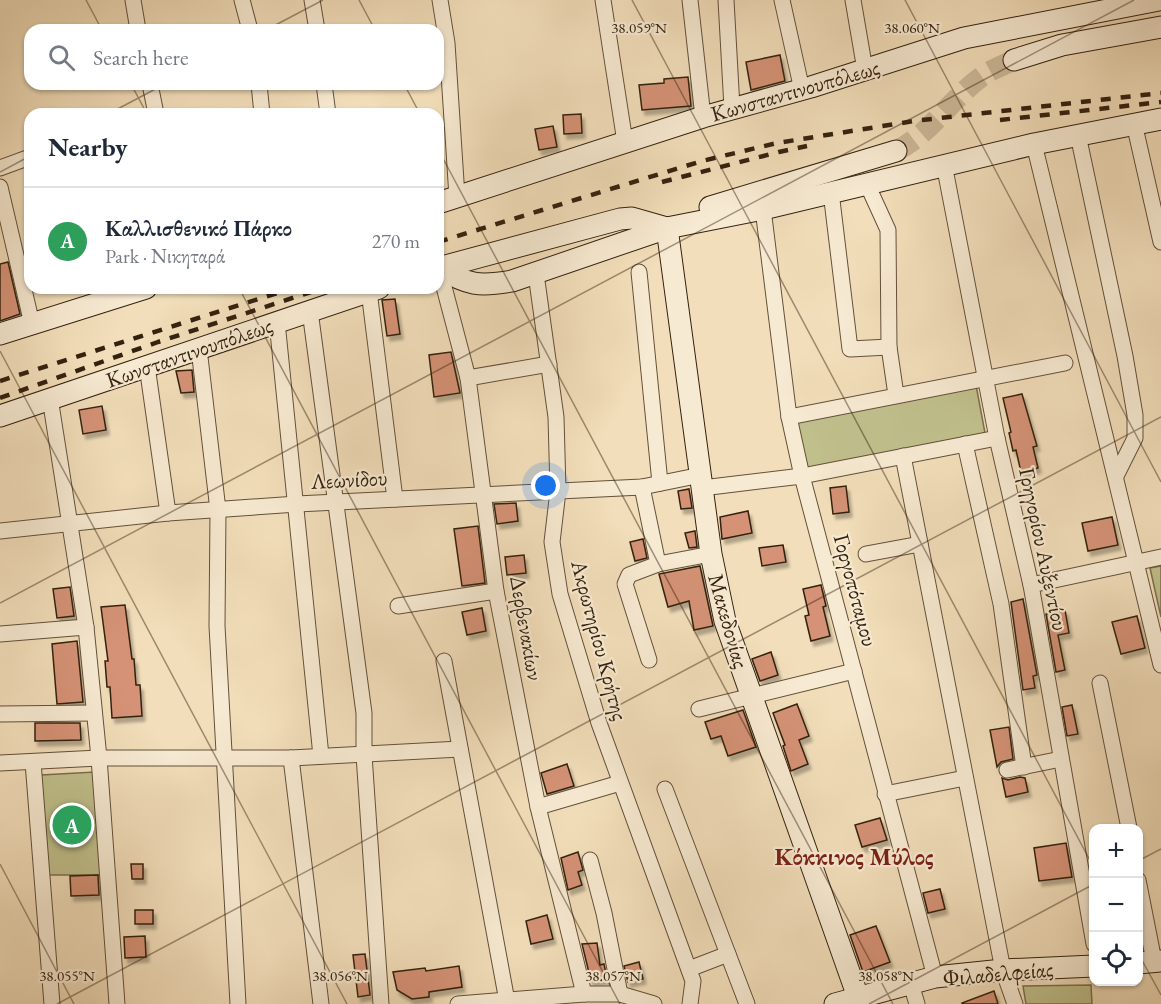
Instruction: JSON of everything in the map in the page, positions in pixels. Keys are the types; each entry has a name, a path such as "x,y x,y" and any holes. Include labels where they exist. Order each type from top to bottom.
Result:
{"street":[{"path":"133,0 137,24"},
{"path":"242,0 248,24"},
{"path":"312,0 316,24"},
{"path":"440,0 444,24"},
{"path":"603,0 625,142"},
{"path":"690,0 703,117"},
{"path":"726,0 732,108"},
{"path":"782,0 802,90"},
{"path":"853,0 866,70"},
{"name":"Κωνσταντινουπόλεως","path":"448,200 703,117 802,90 964,38 1159,0"},
{"path":"444,25 447,43 448,200"},
{"path":"1014,60 1062,45 1161,27"},
{"path":"151,90 155,108"},
{"path":"260,90 261,108"},
{"path":"325,90 327,108"},
{"path":"444,271 462,281 477,284 493,285 512,281 667,228 763,209 1034,144 1161,119"},
{"path":"1134,123 1161,242"},
{"path":"1078,135 1125,356 1135,415 1135,438 1116,476"},
{"path":"1034,144 1161,665"},
{"path":"444,266 620,219 632,218 667,228 694,212 896,151"},
{"path":"0,168 24,160"},
{"name":"Γρηγορίου Αυξεντίου","path":"944,164 997,438 1030,585 1092,932"},
{"path":"867,184 888,230 889,347 896,395"},
{"path":"0,187 24,290"},
{"path":"831,192 850,349 889,347"},
{"name":"Γοργοπόταμου","path":"763,209 789,417 802,476 935,977"},
{"name":"Μακεδονίας","path":"667,228 711,554 725,621 858,997"},
{"path":"570,233 577,260"},
{"path":"639,272 660,483"},
{"name":"Ακρωτηρίου Κρήτης","path":"536,274 556,417 558,491 552,542 560,594 579,660 620,783 693,981 690,1004"},
{"name":"Δερβενακίων","path":"444,290 468,378 496,591 538,807 584,994"},
{"path":"25,294 32,324"},
{"path":"0,334 127,294"},
{"name":"Κωνσταντινουπόλεως","path":"0,416 362,294"},
{"path":"374,294 395,499"},
{"path":"310,311 364,713 364,755 381,1004"},
{"path":"277,322 321,756"},
{"path":"199,349 218,510 217,626 238,1004"},
{"path":"789,417 1065,363"},
{"path":"468,378 549,364"},
{"path":"147,366 168,513"},
{"path":"50,398 86,627 99,758 117,1004"},
{"name":"Λεωνίδου","path":"0,531 168,513 297,504 802,476 997,438"},
{"path":"965,444 1001,604 1024,767"},
{"path":"903,456 1003,970 1016,1004"},
{"path":"642,486 658,564"},
{"path":"866,554 920,544"},
{"path":"649,660 626,584 629,575 658,564 711,554"},
{"path":"1030,585 1161,557"},
{"path":"398,606 496,591"},
{"path":"0,634 86,627"},
{"path":"444,661 507,1001"},
{"path":"699,709 854,671"},
{"path":"1100,683 1128,824"},
{"path":"0,714 94,713"},
{"path":"0,763 99,758 291,758 460,749"},
{"path":"291,758 321,1004"},
{"path":"1007,770 1061,759"},
{"path":"33,762 52,1004"},
{"path":"885,794 965,778"},
{"path":"538,807 620,783"},
{"path":"665,789 747,1004"},
{"path":"590,860 604,913 620,994"},
{"path":"1143,912 1151,962"},
{"path":"689,969 728,954"},
{"name":"Φιλαδελφείας","path":"835,1004 935,977 1003,970 1089,966"},
{"path":"911,984 917,1004"},
{"path":"458,1004 584,994 620,994 654,1004"}],"green space":[{"path":"976,385 985,433 806,469 797,421"},
{"path":"1161,566 1161,617 1150,568"},
{"path":"95,772 102,875 48,875 41,775"},
{"path":"1089,985 1091,986 1092,1004 1026,1004 1023,986"}],"building":[{"path":"780,55 785,81 751,90 746,62"},
{"path":"688,77 691,106 642,110 639,85 664,83 664,79"},
{"path":"581,114 582,133 564,134 563,115"},
{"path":"553,126 557,147 539,150 535,129"},
{"path":"8,262 20,314 0,321 0,264"},
{"path":"395,299 400,334 387,336 382,300"},
{"path":"451,352 460,393 434,397 429,355"},
{"path":"192,370 194,392 181,393 176,371"},
{"path":"1022,394 1037,446 1033,447 1038,468 1021,472 1016,450 1013,451 1003,398"},
{"path":"102,406 106,430 83,434 79,410"},
{"path":"846,486 849,512 833,514 830,488"},
{"path":"689,489 692,508 681,509 678,491"},
{"path":"516,503 518,521 497,524 494,504"},
{"path":"748,511 752,533 722,539 720,517"},
{"path":"1112,517 1118,545 1088,551 1082,523"},
{"path":"478,526 485,583 462,586 454,529"},
{"path":"695,531 697,547 689,548 685,533"},
{"path":"643,539 647,558 635,561 630,542"},
{"path":"783,545 786,562 762,566 759,548"},
{"path":"524,555 526,573 507,575 505,557"},
{"path":"700,566 713,626 694,630 689,601 668,607 659,574"},
{"path":"821,585 826,606 823,607 830,636 811,641 805,616 809,615 803,589"},
{"path":"70,587 74,616 57,618 53,589"},
{"path":"1023,599 1037,675 1033,676 1035,688 1023,690 1011,602"},
{"path":"125,605 136,685 140,685 142,716 112,718 110,687 107,687 105,661 108,661 101,607"},
{"path":"482,608 486,631 467,635 462,612"},
{"path":"1065,610 1069,633 1058,635 1065,670 1056,672 1046,614"},
{"path":"1137,616 1145,648 1121,654 1112,622"},
{"path":"77,641 83,702 57,704 52,644"},
{"path":"771,652 778,675 760,681 752,659"},
{"path":"797,704 809,736 799,740 808,764 791,771 783,746 785,745 773,713"},
{"path":"1072,705 1078,734 1067,736 1062,707"},
{"path":"743,710 756,747 728,756 721,736 711,739 705,722"},
{"path":"35,723 80,723 81,740 35,741"},
{"path":"1009,727 1013,759 1001,762 997,767 990,730"},
{"path":"567,764 574,786 547,794 541,773"},
{"path":"1002,778 1008,780 1025,778 1028,792 1006,797"},
{"path":"880,818 887,840 862,847 855,825"},
{"path":"1066,843 1072,877 1039,881 1034,848"},
{"path":"578,852 583,870 578,872 582,885 568,890 561,858"},
{"path":"131,864 143,864 143,879 132,879"},
{"path":"98,875 99,895 71,896 70,876"},
{"path":"940,889 945,909 928,913 923,893"},
{"path":"135,910 153,910 153,924 135,924"},
{"path":"547,915 553,939 531,944 526,921"},
{"path":"876,926 890,962 863,972 850,935"},
{"path":"145,936 146,957 125,958 124,937"},
{"path":"597,943 600,965 604,964 607,979 591,981 582,944"},
{"path":"365,954 370,995 358,997 353,955"},
{"path":"639,962 643,979 628,982 624,966"},
{"path":"459,966 462,987 429,992 429,997 412,999 397,990 393,972 425,968 426,971"},
{"path":"994,991 998,1004 962,1004 962,1003"}],"tunnel":[{"path":"896,151 920,135 987,73 1014,60"}],"railway":[{"path":"444,240 702,161 777,143 914,121 1161,93"},
{"path":"1000,120 1161,102"},
{"path":"662,182 807,146"},
{"path":"0,381 274,294"},
{"path":"0,398 158,342 305,294"}],"place":[{"name":"Καλλισθενικό Πάρκο","path":"72,825"}],"district":[{"name":"Κόκκινος Μύλος","path":"854,857"}]}
